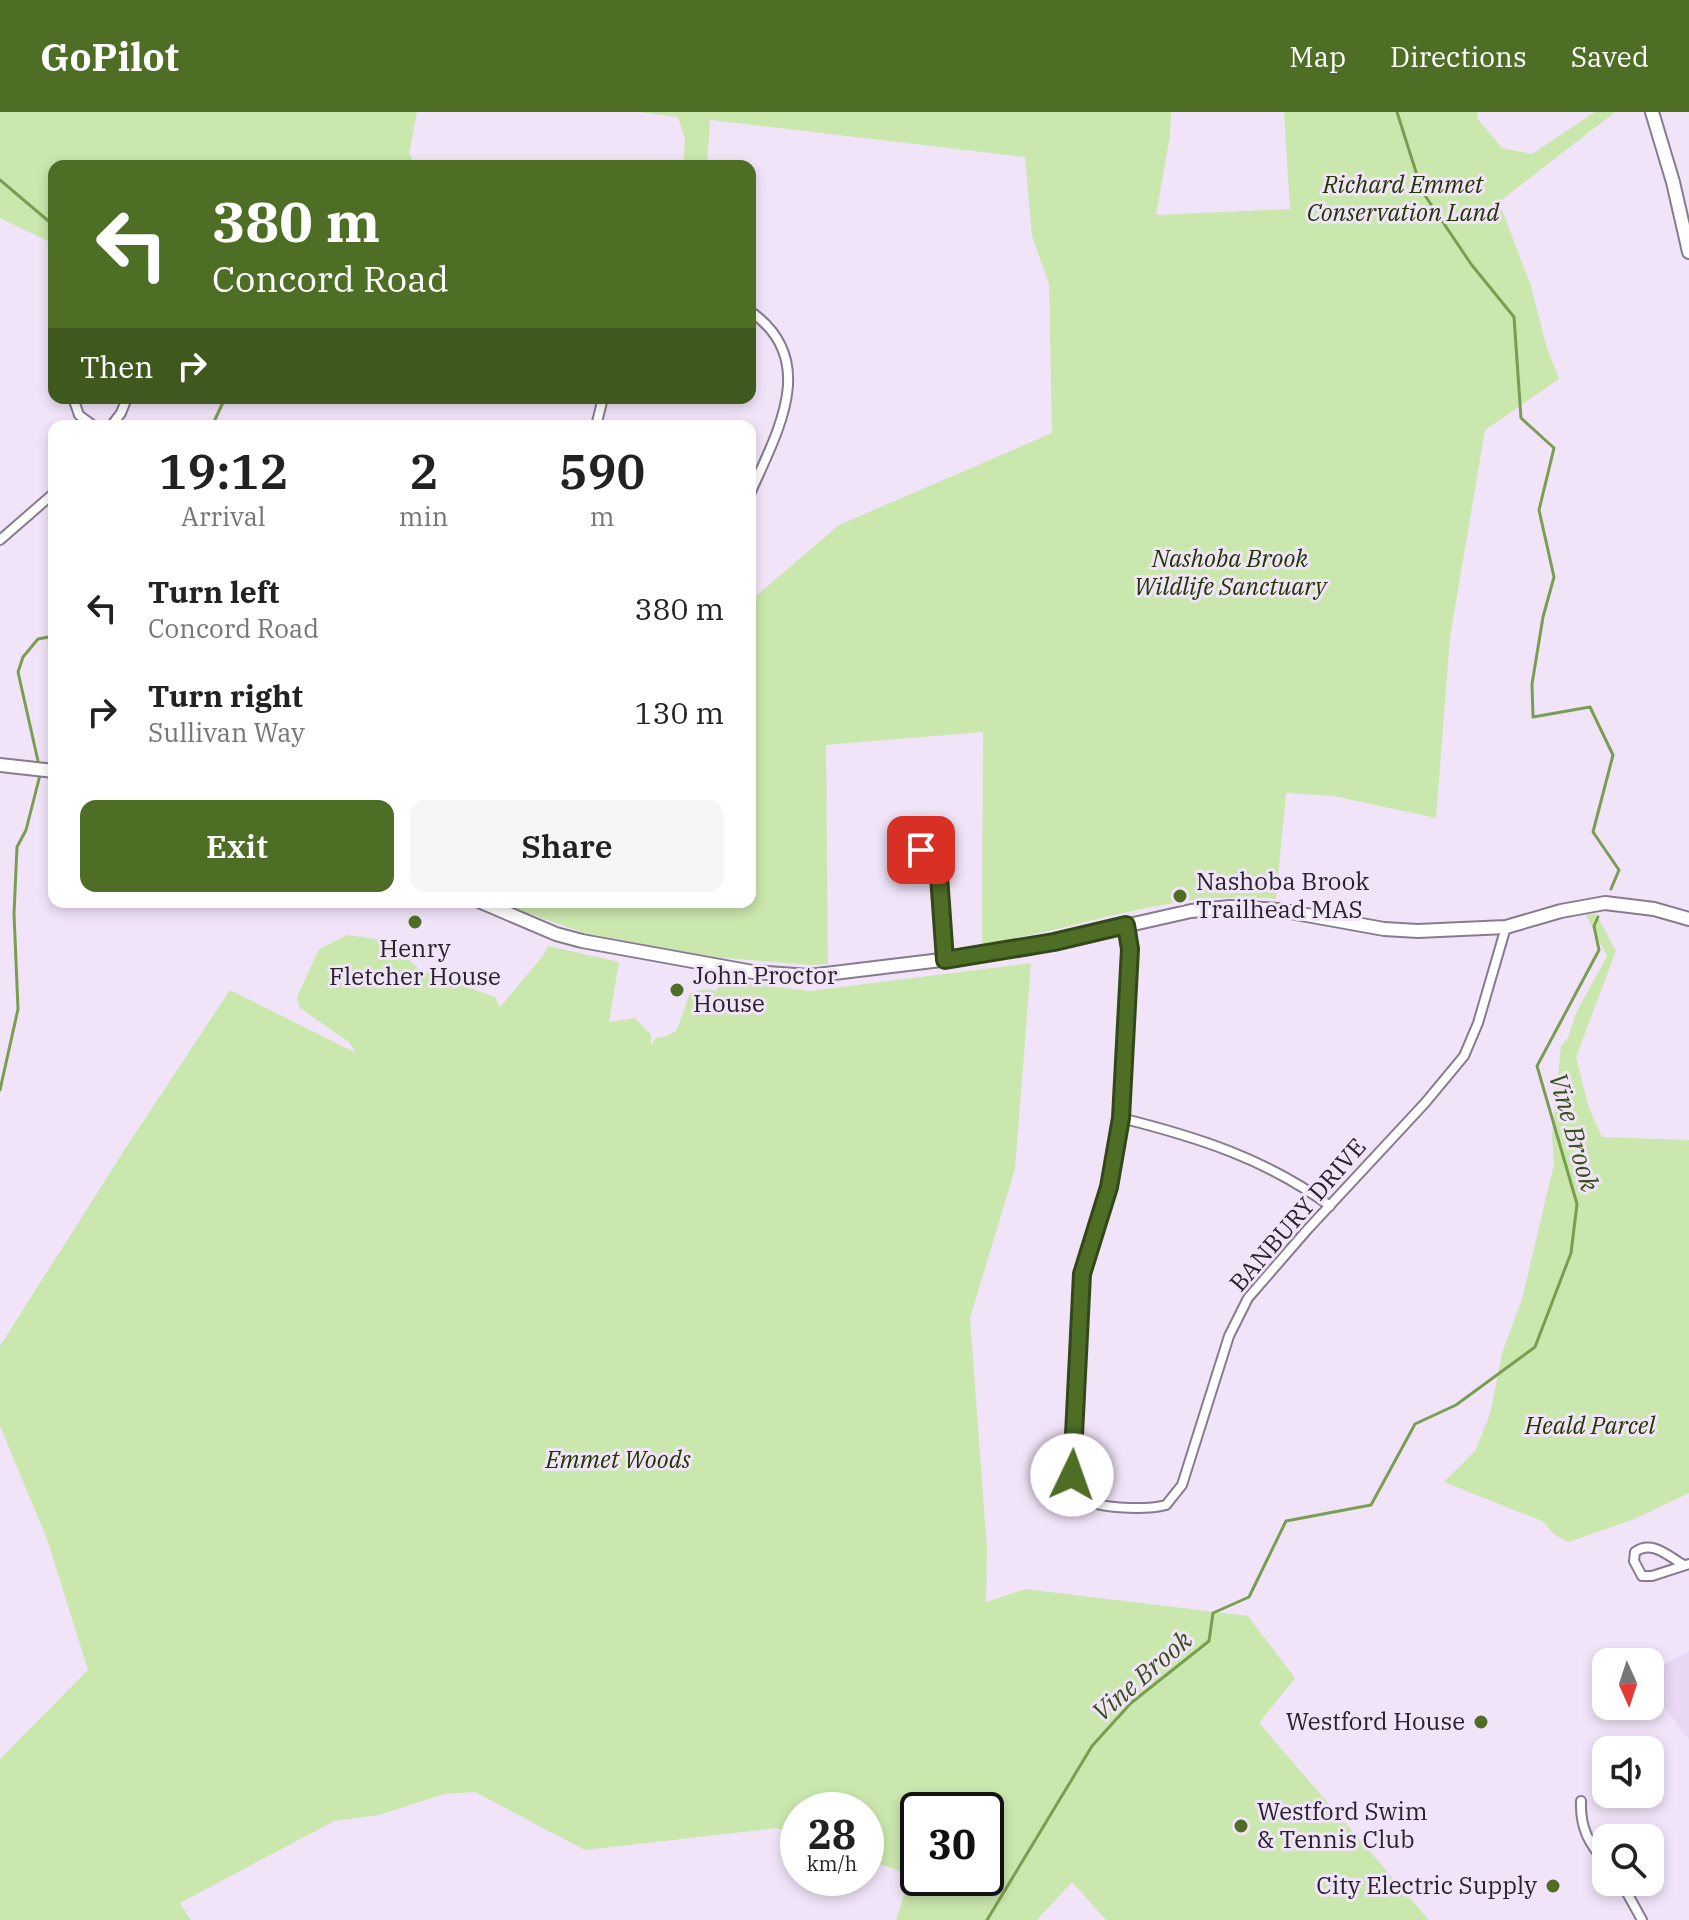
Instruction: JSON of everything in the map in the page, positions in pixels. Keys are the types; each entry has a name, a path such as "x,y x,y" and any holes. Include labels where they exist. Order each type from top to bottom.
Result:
{"main road":[{"path":"1652,112 1673,182 1689,252"},
{"path":"0,765 48,770"},
{"path":"495,908 556,934 582,941 753,972 820,975 945,960 1054,942 1191,911 1230,907 1279,910 1384,929 1418,931 1506,927 1561,911 1605,903 1628,904 1689,919"}],"street":[{"path":"756,316 766,324 783,351 789,381 785,413 756,480"},
{"path":"75,404 79,415 86,420"},
{"path":"0,540 48,498"},
{"path":"901,831 932,862 939,876 945,960"},
{"name":"BANBURY DRIVE","path":"1126,925 1130,949 1121,1118 1109,1187 1082,1274 1072,1475 1073,1489 1079,1497 1089,1502 1139,1509 1166,1505 1182,1485 1229,1336 1248,1298 1464,1056 1478,1023 1506,927"},
{"path":"1121,1118 1234,1152 1278,1172 1330,1206"},
{"path":"1649,1546 1687,1565 1642,1576 1634,1561 1635,1552 1640,1547 1649,1546"},
{"path":"1581,1801 1580,1821 1592,1844"},
{"path":"1629,1896 1642,1920"}],"shaded area":[{"path":"1689,1651 1689,1740 1664,1707 1664,1664"}],"green space":[{"path":"0,112 417,112 409,154 412,160 48,160 48,241 0,218"},
{"name":"Nashoba Brook Wildlife Sanctuary","path":"640,112 1171,112 1170,136 1156,215 1290,209 1284,112 1478,112 1477,118 1502,148 1532,154 1595,112 1615,112 1499,202 1531,286 1546,345 1559,379 1485,430 1450,637 1436,818 1334,796 1286,793 1276,899 1238,897 1164,904 982,944 983,732 826,745 828,964 714,957 584,933 513,908 756,908 756,596 839,525 1052,433 1049,284 1032,236 1025,157 710,120 707,160 683,160 685,139 678,117"},
{"name":"Heald Parcel","path":"1596,914 1616,951 1576,1057 1589,1108 1602,1137 1689,1140 1689,1493 1634,1519 1569,1542 1555,1535 1542,1521 1444,1482 1475,1451 1490,1414 1502,1353 1522,1299 1554,1164 1552,1135 1561,1046 1568,1038 1576,1013 1607,956 1586,915"},
{"name":"Emmet Woods","path":"347,935 389,941 420,970 495,997 500,1007 548,946 619,962 609,1022 635,1018 651,1035 651,1045 656,1038 677,1030 690,993 706,989 717,991 720,979 809,991 1031,963 1015,1169 970,1318 987,1549 986,1602 1025,1589 1248,1616 1295,1678 1259,1723 1429,1920 1106,1920 1072,1882 1037,1920 896,1920 903,1896 1004,1896 1004,1792 900,1792 900,1871 884,1866 884,1792 780,1792 780,1829 585,1850 475,1792 444,1794 379,1815 334,1821 180,1903 191,1920 0,1920 0,1759 88,1670 47,1539 0,1426 0,1346 230,990 356,1053 349,1042 300,1008 297,997 319,949"}],"waterway":[{"name":"Vine Brook","path":"1397,112 1422,191 1471,264 1514,317 1521,418 1554,448 1539,510 1554,577 1543,617 1532,684 1533,717 1590,707 1613,755 1593,832 1619,870 1611,889"},
{"path":"0,180 48,221"},
{"path":"215,420 222,404"},
{"path":"38,761 18,672 23,657 38,639 48,637"},
{"path":"0,1090 18,1009 14,914 17,847 26,830 40,775"},
{"name":"Vine Brook","path":"987,1920 1092,1746 1131,1703 1209,1641 1213,1613 1249,1597 1286,1521 1371,1505 1415,1424 1456,1405 1535,1347 1571,1253 1577,1204 1537,1066 1599,950 1594,926 1598,917"}],"place":[{"name":"Nashoba Brook Trailhead MAS","path":"1180,896"},
{"name":"Henry Fletcher House","path":"415,922"},
{"name":"John Proctor House","path":"677,990"},
{"name":"Westford House","path":"1481,1722"},
{"name":"Westford Swim & Tennis Club","path":"1241,1826"},
{"name":"City Electric Supply","path":"1553,1886"}],"route":[{"path":"921,850 939,876 945,960 1054,942 1126,925 1130,949 1121,1118 1109,1187 1082,1274 1072,1475"}],"park label":[{"name":"Richard Emmet Conservation Land","path":"1403,199"}]}
